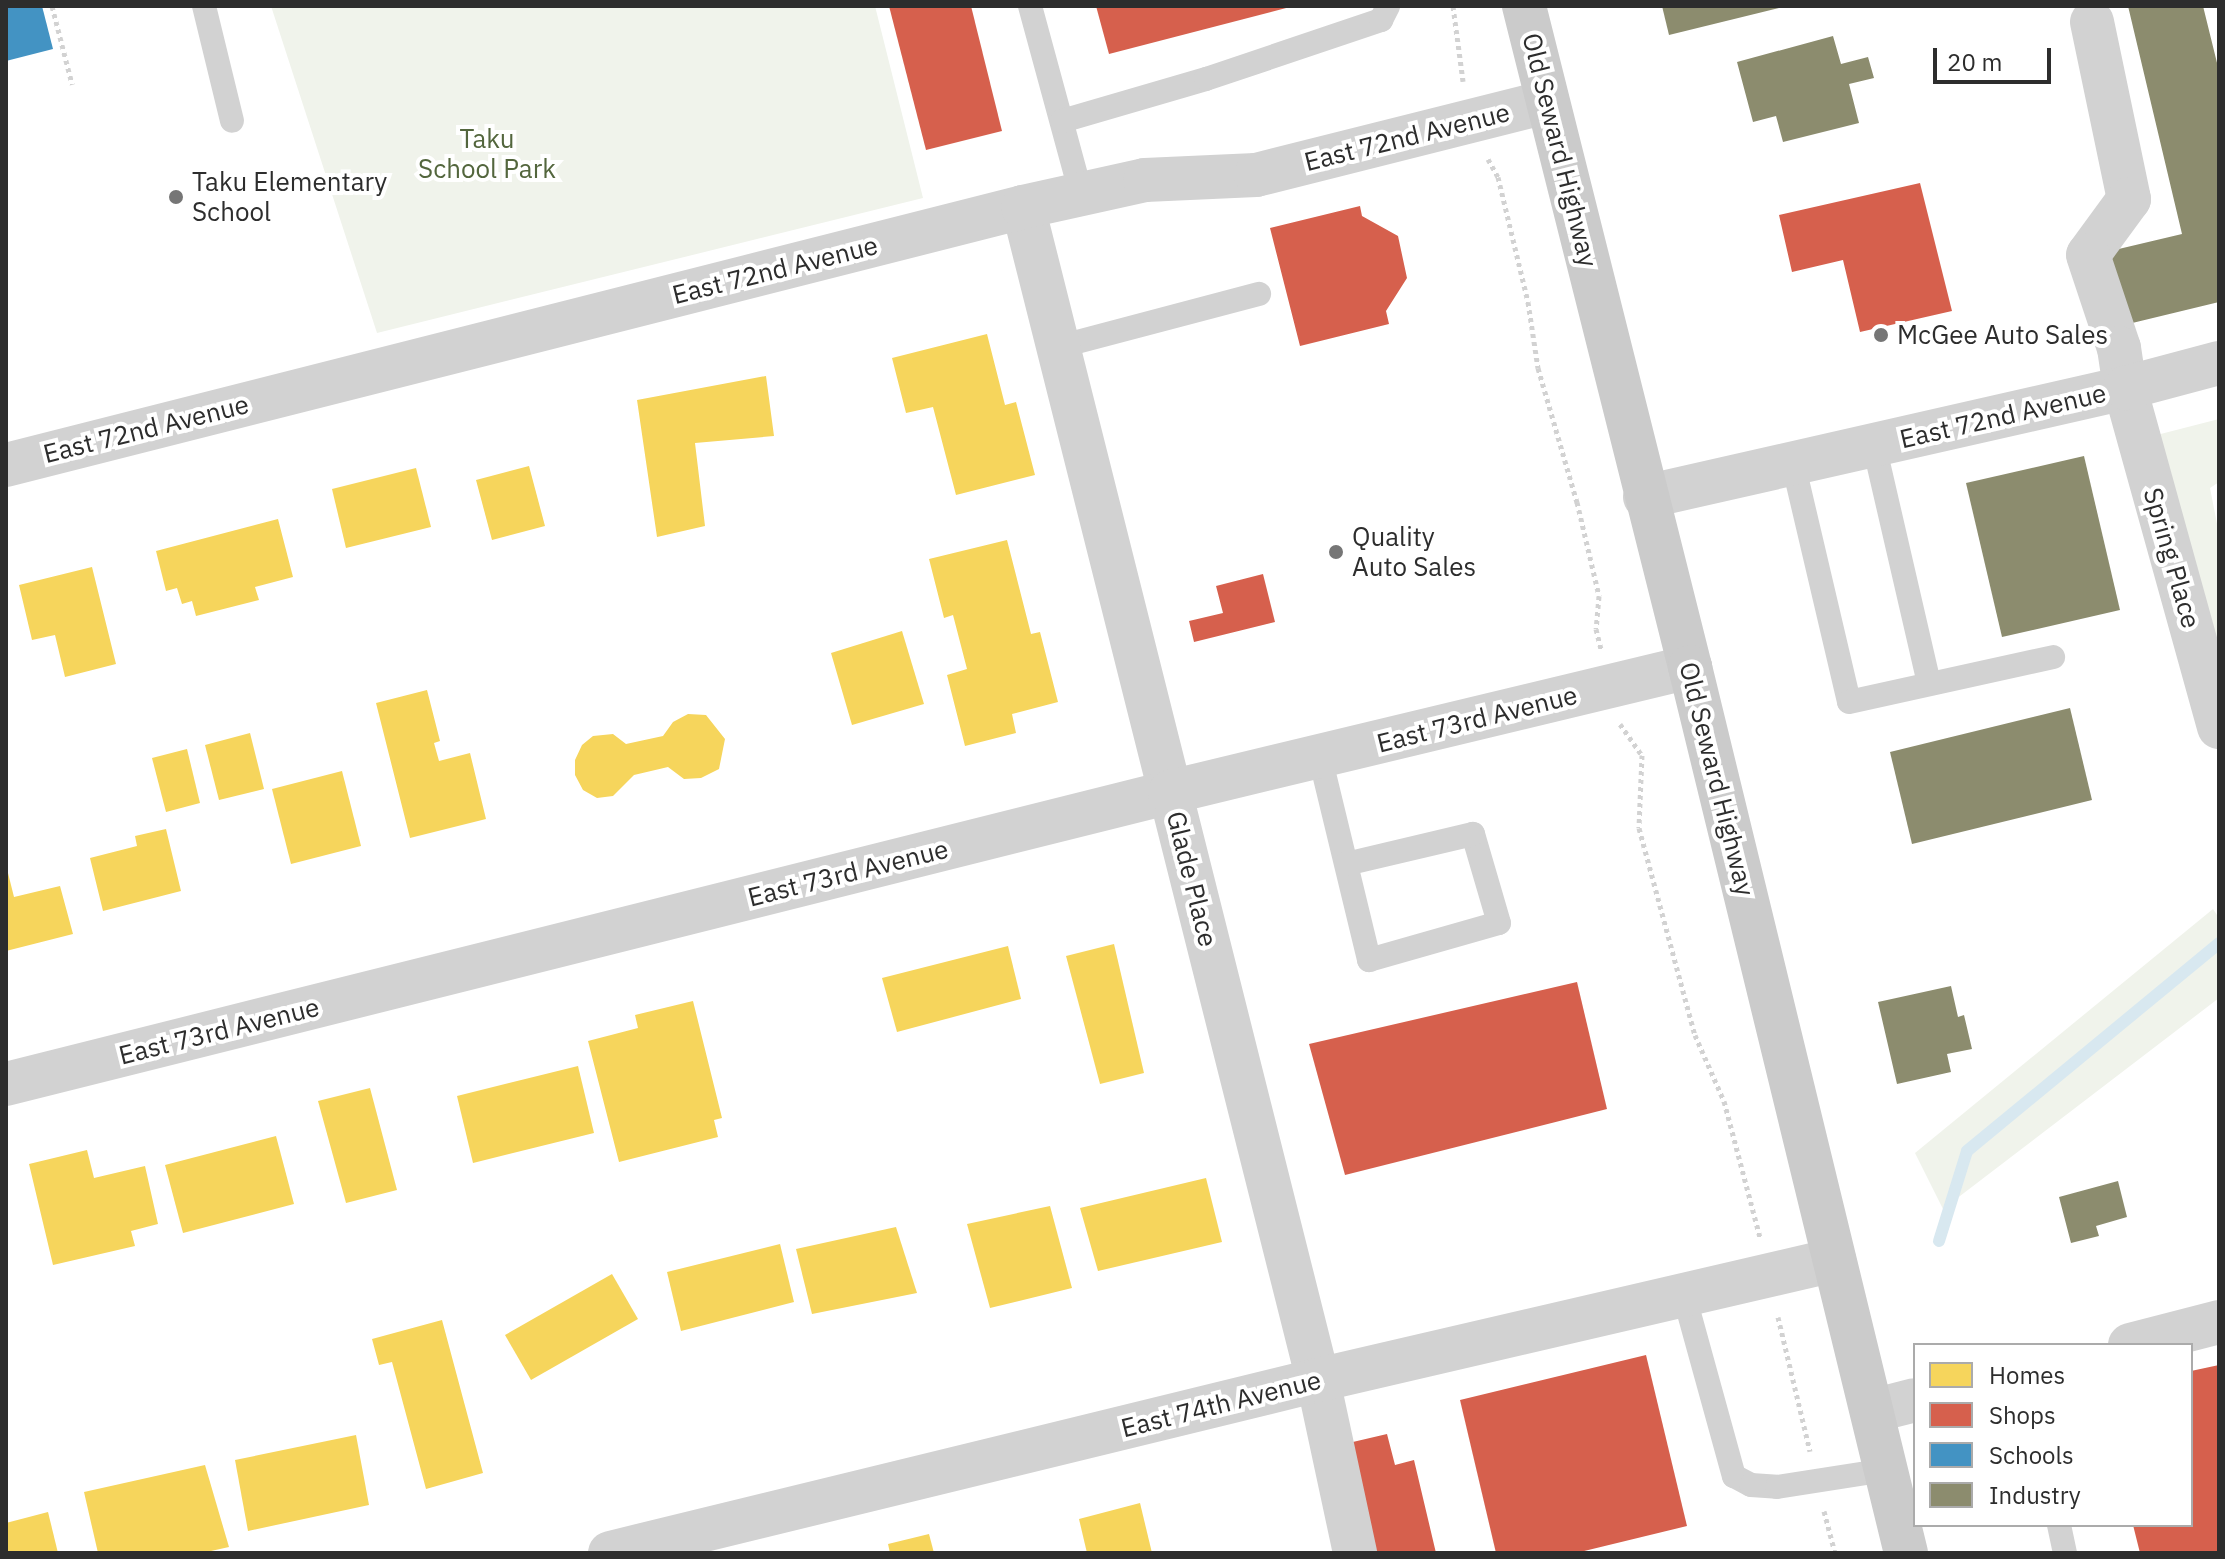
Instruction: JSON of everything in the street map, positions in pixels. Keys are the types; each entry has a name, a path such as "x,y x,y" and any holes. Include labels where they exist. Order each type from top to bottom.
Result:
{"main road":[{"name":"Old Seward Highway","path":"1524,6 1690,667 1906,1553"}],"street":[{"name":"Spring Place","path":"2092,22 2129,199 2088,255 2119,348 2125,388 2219,727"},
{"name":"East 72nd Avenue","path":"6,465 1023,207 1145,180 1256,175 1547,102"},
{"name":"Glade Place","path":"1023,207 1318,1380 1355,1553"},
{"name":"East 72nd Avenue","path":"1645,497 2125,388 2219,363"},
{"name":"East 73rd Avenue","path":"6,1084 1170,792 1690,667"},
{"name":"East 74th Avenue","path":"610,1553 1318,1380 1834,1260"},
{"path":"2138,1343 2219,1322"},
{"path":"1872,1411 1913,1401"}],"lane":[{"path":"204,6 232,121"},
{"path":"1030,6 1081,194"},
{"path":"1062,121 1206,79 1381,20 1388,6"},
{"path":"1058,347 1259,294"},
{"path":"1874,445 1929,684"},
{"path":"1793,463 1849,702 2053,657"},
{"path":"1320,757 1369,960 1499,923 1473,834 1346,864"},
{"path":"1684,1295 1734,1476 1751,1485 1777,1487 1886,1470"},
{"path":"2059,1527 2065,1553"}],"path":[{"path":"52,6 72,84"},
{"path":"1453,6 1459,29 1460,67 1481,146 1498,177 1528,302 1538,368 1577,502 1599,596 1596,629 1619,723 1642,755 1639,828 1695,1035 1724,1101 1835,1553"}],"green space":[{"name":"Taku School Park","path":"271,6 875,6 923,198 377,333"},
{"path":"2219,419 2219,482 2210,488 2219,534 2219,673 2145,438"},
{"path":"2213,909 2219,918 2219,998 1943,1209 1915,1153"}],"building: Homes":[{"path":"987,334 1005,405 1016,402 1035,475 956,495 933,407 906,413 892,358"},
{"path":"766,376 774,436 695,443 705,526 657,537 637,400"},
{"path":"529,466 545,526 492,540 476,480"},
{"path":"416,468 431,527 346,548 332,489"},
{"path":"278,519 293,577 255,587 259,600 196,616 192,601 182,604 177,588 166,591 156,551"},
{"path":"1007,540 1031,634 1040,632 1058,702 1012,714 1016,733 965,746 947,675 967,669 953,615 944,618 929,559"},
{"path":"92,567 116,664 65,677 55,635 32,640 19,585"},
{"path":"902,631 924,704 852,725 831,653"},
{"path":"427,690 440,741 434,743 439,761 470,753 486,819 410,838 376,703"},
{"path":"688,714 706,715 725,739 719,769 701,778 684,779 668,767 634,775 613,796 597,798 583,790 575,775 575,760 582,745 593,736 613,734 626,744 663,736 673,722"},
{"path":"250,733 264,789 219,800 205,745"},
{"path":"187,749 200,803 166,812 152,758"},
{"path":"342,771 361,846 291,864 272,789"},
{"path":"166,829 181,891 103,911 90,858 137,846 135,836"},
{"path":"7,869 14,897 60,886 73,934 6,951"},
{"path":"1114,944 1144,1073 1100,1084 1066,956"},
{"path":"1008,946 1021,999 897,1032 882,978"},
{"path":"693,1001 722,1118 714,1120 718,1137 619,1162 588,1041 638,1028 635,1015"},
{"path":"578,1066 594,1133 473,1163 457,1096"},
{"path":"370,1088 397,1190 346,1203 318,1101"},
{"path":"276,1136 294,1204 183,1233 165,1165"},
{"path":"87,1150 94,1178 145,1166 158,1224 131,1231 135,1246 53,1265 29,1164"},
{"path":"1206,1178 1222,1242 1098,1271 1080,1208"},
{"path":"1050,1206 1072,1288 990,1308 967,1224"},
{"path":"896,1227 917,1293 812,1314 796,1249"},
{"path":"780,1244 794,1302 681,1331 667,1272"},
{"path":"612,1274 638,1319 531,1380 505,1335"},
{"path":"442,1320 483,1473 426,1489 392,1362 379,1365 372,1339"},
{"path":"356,1435 369,1505 248,1531 235,1460"},
{"path":"205,1465 229,1547 202,1553 98,1553 84,1492"},
{"path":"1140,1503 1152,1553 1087,1553 1079,1519"},
{"path":"48,1512 58,1553 6,1553 6,1523"},
{"path":"929,1534 934,1553 890,1553 888,1544"}],"building: Shops":[{"path":"889,6 971,6 1002,131 926,150"},
{"path":"1096,6 1290,6 1290,7 1109,54"},
{"path":"1920,183 1952,311 1860,332 1843,260 1792,272 1779,215"},
{"path":"1360,206 1362,216 1398,236 1407,278 1386,311 1389,324 1300,346 1270,228"},
{"path":"1263,574 1275,622 1194,642 1189,621 1223,613 1216,586"},
{"path":"1577,982 1607,1109 1345,1175 1309,1044"},
{"path":"1646,1355 1687,1526 1576,1553 1496,1553 1460,1400"},
{"path":"2219,1365 2219,1553 2140,1553 2134,1527 2193,1527 2193,1371"},
{"path":"1387,1434 1395,1465 1414,1460 1436,1553 1366,1553 1340,1445"}],"building: Schools":[{"path":"6,6 42,6 53,49 6,61"}],"building: Industry":[{"path":"1662,6 1783,6 1783,7 1669,35"},
{"path":"2128,6 2203,6 2219,71 2219,302 2124,325 2106,252 2182,234"},
{"path":"1833,36 1841,64 1868,57 1874,78 1849,84 1859,123 1783,142 1776,116 1753,122 1737,62"},
{"path":"2084,456 2120,610 2002,637 1966,483"},
{"path":"2070,708 2092,800 1912,844 1890,752"},
{"path":"1951,986 1958,1017 1964,1015 1972,1049 1947,1054 1951,1072 1897,1084 1878,1002"},
{"path":"2118,1181 2127,1217 2096,1226 2099,1236 2071,1243 2059,1197"}],"waterway":[{"path":"1939,1241 1967,1151 2219,943"}],"place":[{"name":"Taku Elementary School","path":"176,197"},
{"name":"McGee Auto Sales","path":"1881,335"},
{"name":"Quality Auto Sales","path":"1336,552"}]}
